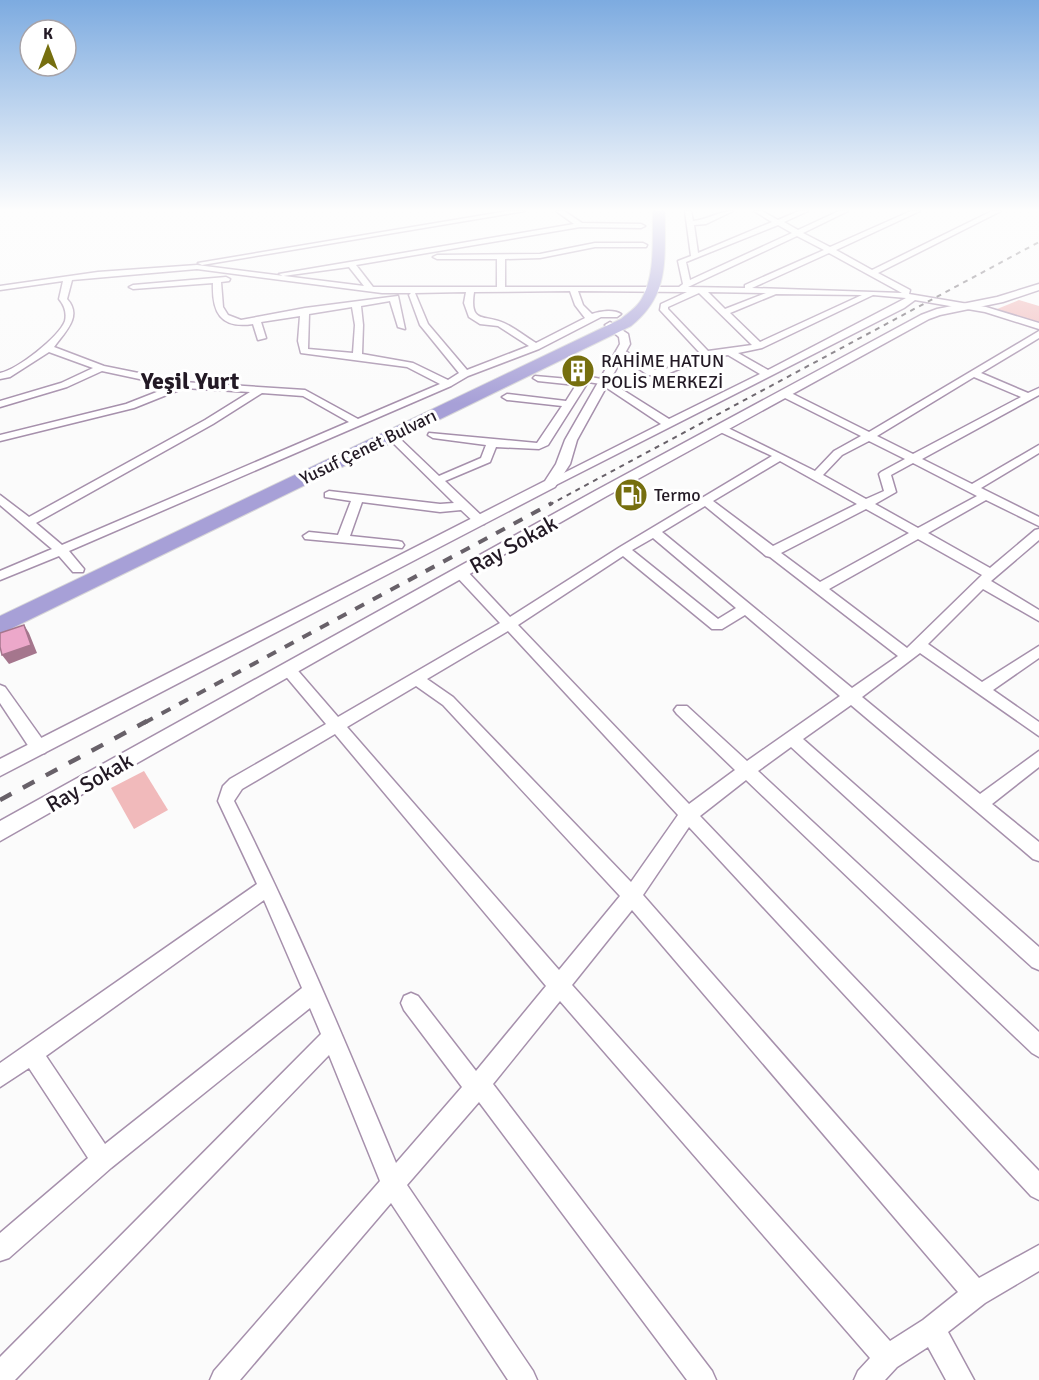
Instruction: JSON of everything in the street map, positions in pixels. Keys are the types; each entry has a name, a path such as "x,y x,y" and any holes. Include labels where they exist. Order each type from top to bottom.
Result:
{"highway":[{"name":"Yusuf Çenet Bulvarı","path":"0,606 458,393 614,323 632,320 645,307 645,275"},
{"path":"647,289 649,275"},
{"name":"Yusuf Çenet Bulvarı","path":"0,626 576,345 614,323"}],"street":[{"path":"0,288 90,275"},
{"path":"133,287 217,280 238,275"},
{"path":"250,275 410,293 501,289 647,289 685,286 700,289 874,292 915,296 986,310 1039,326"},
{"path":"263,277 274,275"},
{"path":"360,275 370,289"},
{"path":"501,275 501,289"},
{"path":"684,275 685,286"},
{"path":"685,286 708,275"},
{"path":"744,290 776,275"},
{"path":"879,275 915,296"},
{"path":"0,376 7,375 48,348 69,321 69,306 63,299 68,279"},
{"path":"217,280 215,301 228,320 240,323 393,298 410,293"},
{"path":"0,824 441,574 922,312 999,296 1039,281"},
{"name":"Ray Sokak","path":"0,832 288,669 925,317 958,306 999,300 1039,286"},
{"path":"574,288 580,309 591,318"},
{"path":"700,289 759,346"},
{"path":"700,289 664,306 664,310 706,354"},
{"path":"470,290 468,303 472,315 483,322 500,324 536,347"},
{"path":"725,312 780,291"},
{"path":"620,352 648,372 662,373 706,354 759,346 874,292"},
{"path":"410,293 424,325 465,374"},
{"path":"0,768 900,306 915,296"},
{"path":"393,298 402,327"},
{"path":"356,304 359,325 357,356"},
{"path":"305,311 304,351 357,356 410,365 448,384"},
{"path":"0,576 448,384 465,374 536,347 600,315 614,323 625,339 571,440 563,464 550,484"},
{"path":"256,319 261,338"},
{"path":"816,476 838,453 1039,334"},
{"path":"48,348 101,368 183,385 305,393 358,423"},
{"path":"730,352 768,374"},
{"path":"0,404 64,385 101,368"},
{"path":"974,374 1028,396"},
{"path":"538,378 582,383"},
{"path":"433,435 538,446 544,443 585,379 604,382 669,424"},
{"path":"0,438 130,406 183,385"},
{"path":"29,522 209,422 259,391"},
{"path":"770,553 890,492 885,474 1039,391"},
{"path":"785,394 974,487 1039,522"},
{"path":"507,397 570,404"},
{"path":"722,429 780,456 918,533 1039,616"},
{"path":"391,436 480,521"},
{"path":"439,480 486,460 491,446 497,443"},
{"path":"974,487 1039,448"},
{"path":"524,1380 393,1185 315,992 226,801 229,791 236,784 508,625 624,550 780,456"},
{"path":"329,495 440,508 464,506"},
{"path":"820,588 987,495"},
{"path":"343,539 358,498"},
{"path":"0,499 29,522 78,569"},
{"path":"705,501 770,553 820,588 908,656"},
{"path":"654,532 1039,853"},
{"path":"223,1380 478,1086 632,896 688,815 921,646 986,578 1039,533"},
{"path":"309,536 398,545"},
{"path":"624,550 717,626 746,608"},
{"path":"461,573 1039,1188"},
{"path":"921,646 1039,730"},
{"path":"983,689 1039,651"},
{"path":"288,669 559,985 888,1358"},
{"path":"416,679 448,701 632,896 975,1294"},
{"path":"0,691 39,747"},
{"path":"682,710 1039,1046"},
{"path":"792,739 1039,960"},
{"path":"979,804 1039,758"},
{"path":"0,1076 268,887"},
{"path":"0,1249 104,1160 315,992"},
{"path":"411,1003 478,1086 703,1380"},
{"path":"0,1376 332,1037"},
{"path":"32,1053 104,1160"},
{"path":"867,1380 888,1358 932,1329 975,1294 1039,1257"},
{"path":"932,1329 961,1380"}],"shaded area":[{"path":"1019,300 1039,306 1039,324 997,309"},
{"path":"144,771 168,810 134,829 111,788"}],"building":[{"path":"24,625 31,645 2,655 0,633"}],"railway":[{"path":"549,505 977,275"},
{"path":"144,723 552,503"},
{"path":"0,800 147,721"}],"place":[{"name":"RAHİME HATUN POLİS MERKEZİ","path":"578,371"},
{"name":"Termo","path":"631,495"}],"district":[{"name":"Yeşil Yurt","path":"190,381"}]}
